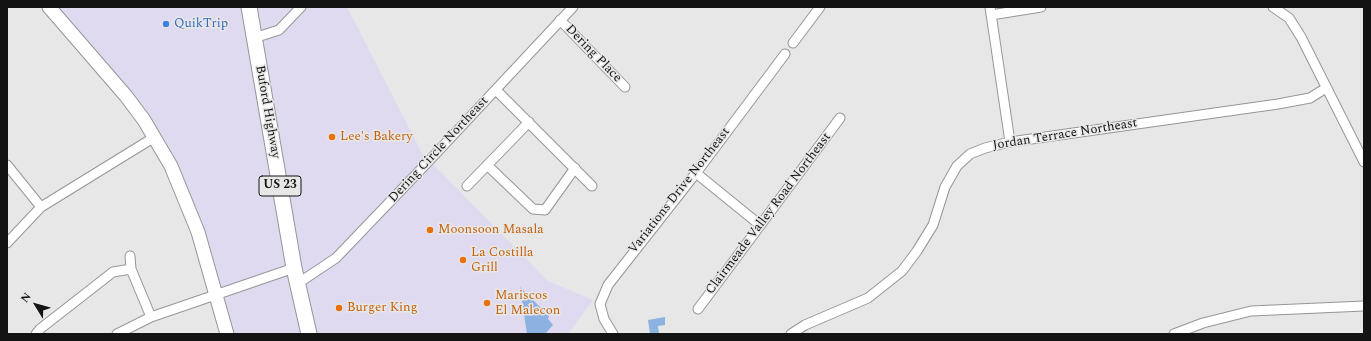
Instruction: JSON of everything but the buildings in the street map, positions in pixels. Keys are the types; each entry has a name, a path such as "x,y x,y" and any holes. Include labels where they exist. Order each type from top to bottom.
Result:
{"main road":[{"path":"49,7 126,96 144,120 153,138 171,166 198,232 227,334"},
{"name":"Buford Highway","path":"249,7 294,268 309,334"}],"street":[{"path":"254,38 279,30 301,7"},
{"name":"Dering Circle Northeast","path":"298,284 336,258 573,7"},
{"path":"793,42 820,7"},
{"path":"1010,142 990,11 1041,7"},
{"path":"1273,7 1288,18 1301,37 1364,162"},
{"name":"Dering Place","path":"560,20 625,87"},
{"name":"Variations Drive Northeast","path":"613,334 604,319 600,304 608,285 696,173 785,54"},
{"name":"Jordan Terrace Northeast","path":"791,334 805,325 868,298 902,271 917,251 933,225 945,187 957,166 970,154 1010,142 1278,104 1310,98 1326,88"},
{"path":"496,90 592,186"},
{"name":"Clairmeade Valley Road Northeast","path":"698,309 840,118"},
{"path":"467,186 529,122"},
{"path":"7,244 41,207 153,138"},
{"path":"7,165 41,207"},
{"path":"487,165 533,209 544,210 575,168"},
{"path":"696,173 760,225"},
{"path":"130,256 131,269 151,317"},
{"path":"117,334 151,317 294,268"},
{"path":"36,334 113,272 131,269"},
{"path":"1174,334 1203,323 1251,311 1364,306"}],"shaded area":[{"path":"45,7 347,7 422,153 548,281 593,300 568,334 224,334 198,232 156,142"}],"water":[{"path":"520,287 549,316 548,319 553,325 545,334 527,334"},
{"path":"665,317 665,325 658,326 659,333 650,334 648,320"}],"place":[{"name":"QuikTrip","path":"166,24"},
{"name":"Lee's Bakery","path":"332,137"},
{"name":"Moonsoon Masala","path":"430,230"},
{"name":"La Costilla Grill","path":"463,260"},
{"name":"Mariscos El Malecon","path":"487,303"},
{"name":"Burger King","path":"339,308"}]}
